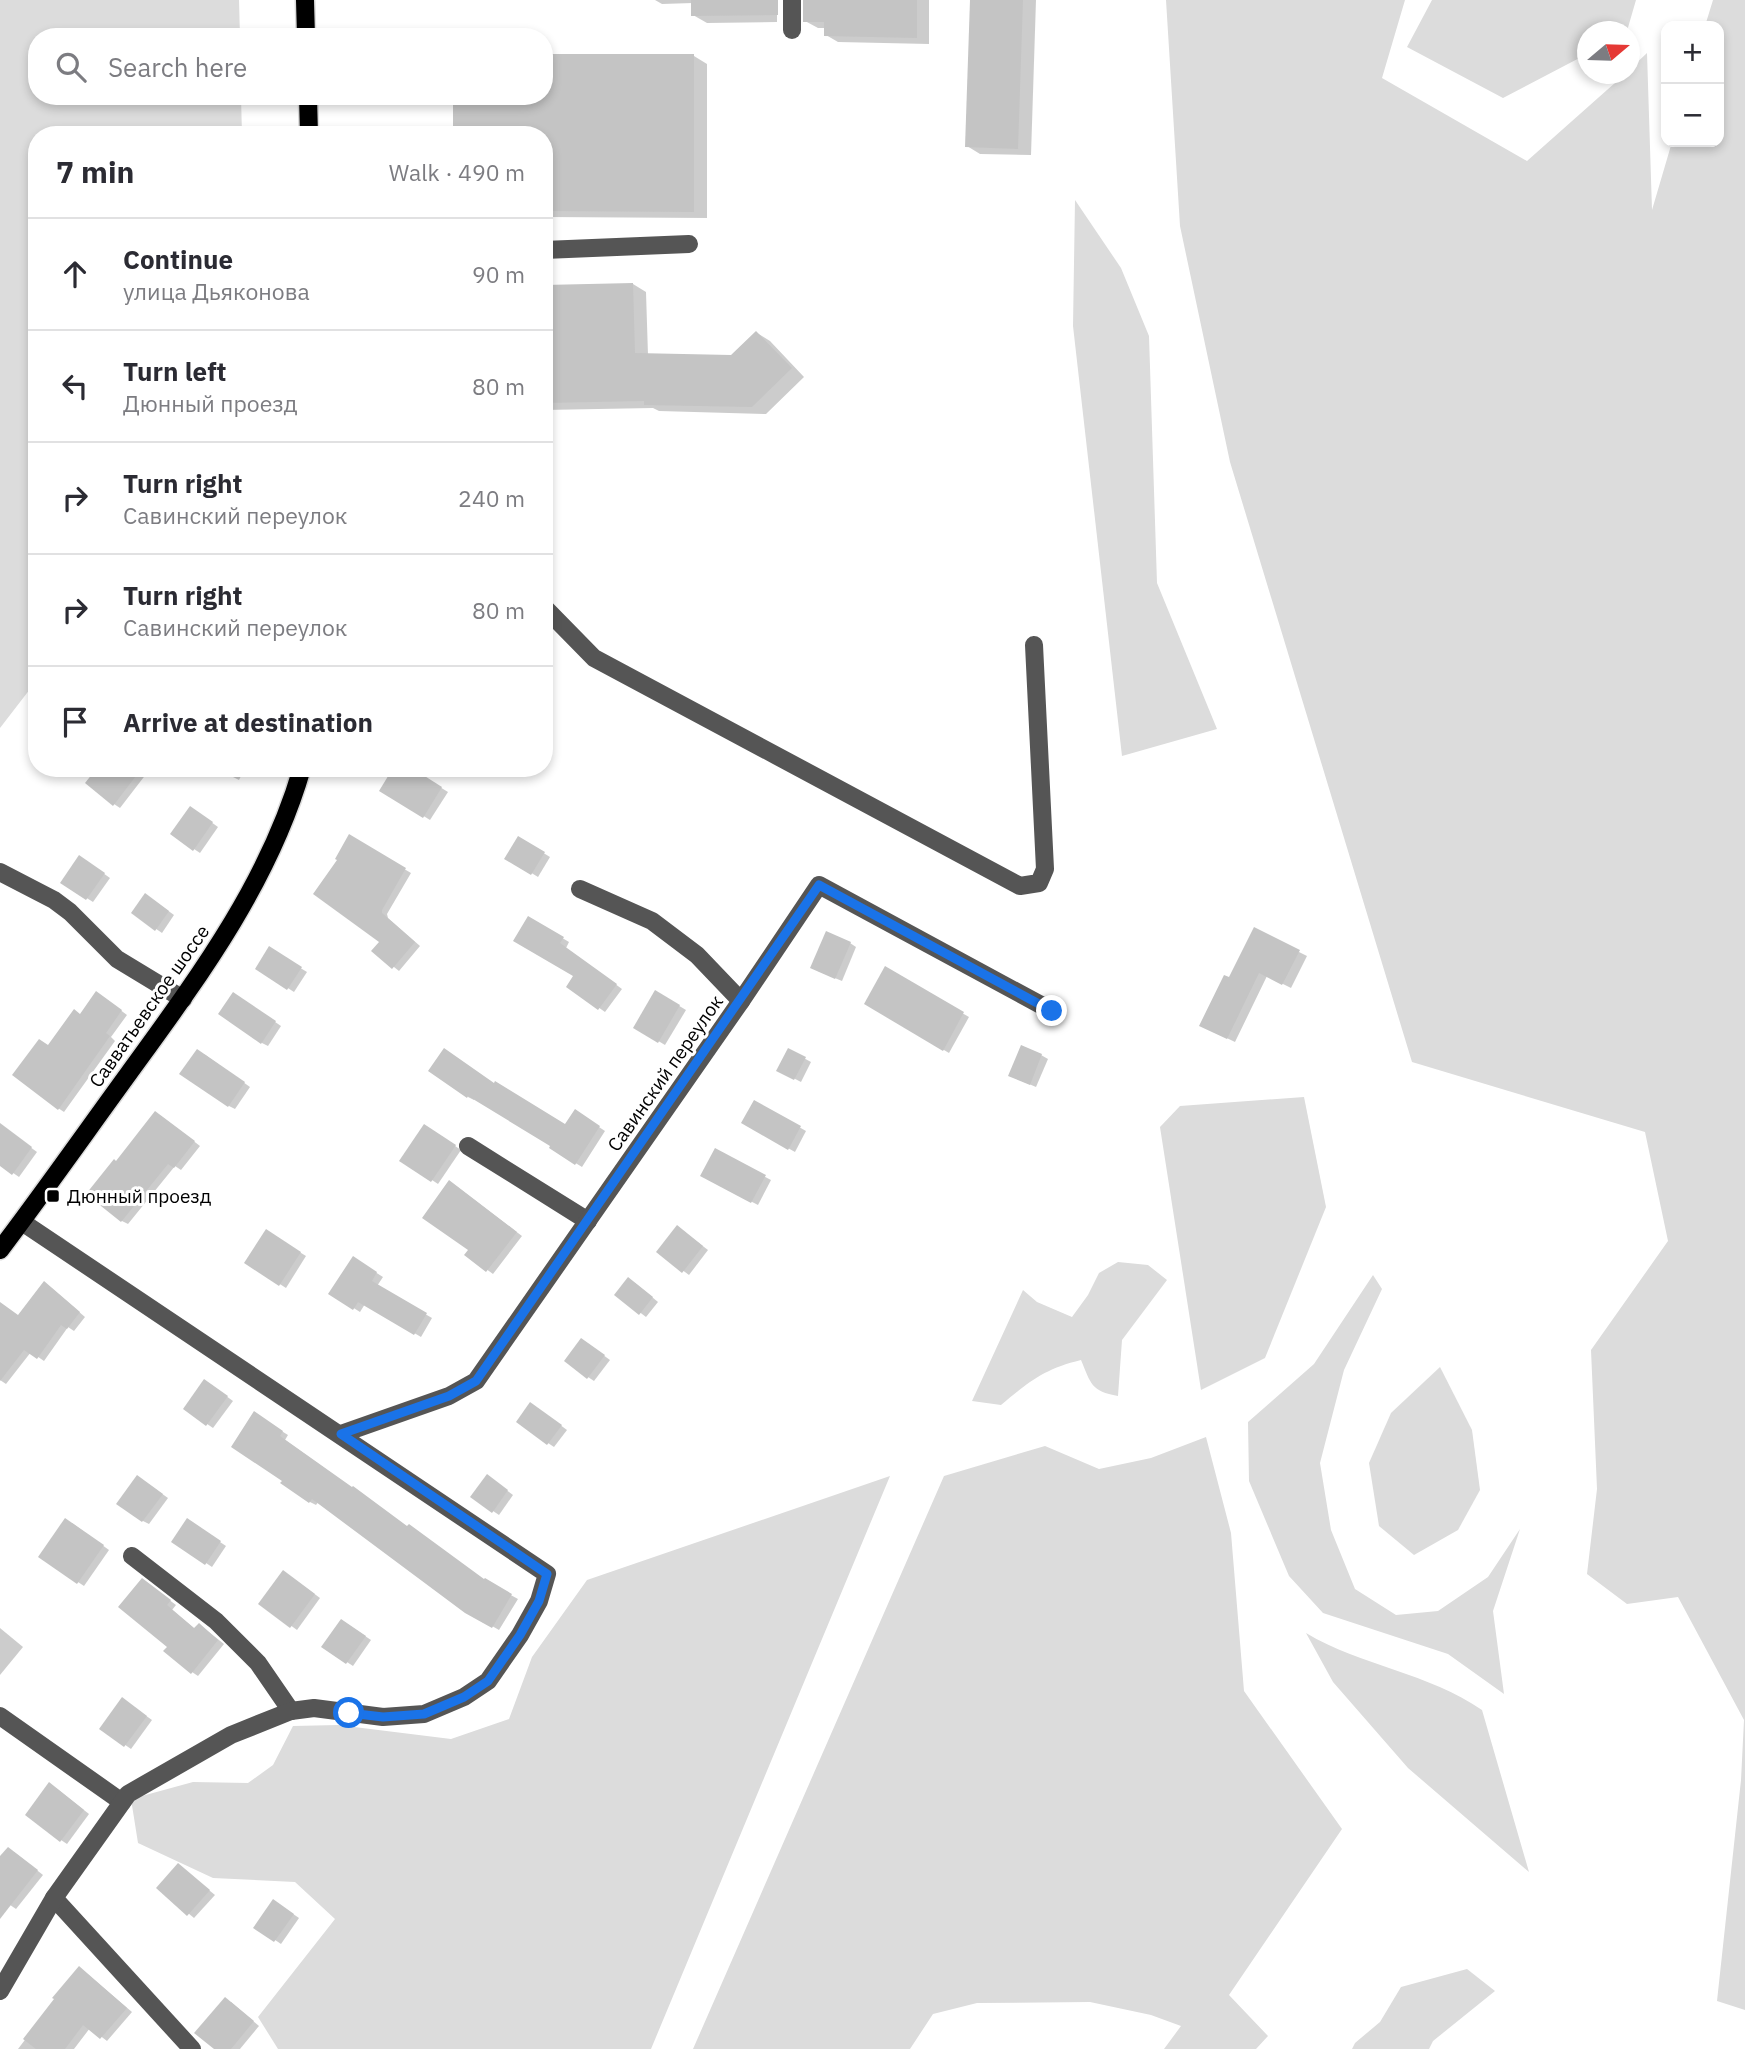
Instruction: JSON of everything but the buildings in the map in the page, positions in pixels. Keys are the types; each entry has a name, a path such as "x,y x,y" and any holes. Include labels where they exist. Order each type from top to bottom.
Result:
{"main road":[{"path":"305,0 306,28"},
{"path":"308,105 309,126"},
{"name":"Савватьевское шоссе","path":"0,1250 183,999 239,914 282,827 299,777"}],"street":[{"path":"792,0 792,30"},
{"path":"553,250 689,244"},
{"path":"553,616 594,658 1020,886 1039,883 1045,869 1034,645"},
{"path":"0,872 54,900 70,912 117,959 183,999"},
{"name":"Савинский переулок","path":"341,1434 449,1396 476,1381 819,885 1052,1011"},
{"path":"580,889 652,921 697,955 741,1000"},
{"path":"468,1146 588,1220"},
{"path":"0,1990 54,1898 128,1794 231,1735 291,1711 314,1708 383,1717 424,1714 464,1697 488,1681 520,1635 539,1601 547,1574 22,1222"},
{"path":"132,1556 216,1621 258,1663 291,1711"},
{"path":"0,1716 122,1802"},
{"path":"54,1898 191,2049"}],"shaded area":[{"path":"0,0 239,0 240,28 28,28 28,105 241,105 242,126 28,126 28,692 0,728"},
{"path":"1166,0 1405,0 1382,78 1527,161 1614,84 1640,84 1640,60 1647,53 1652,210 1671,147 1724,147 1724,21 1707,21 1713,0 1745,0 1745,2010 1717,2001 1741,1780 1744,1720 1678,1597 1627,1604 1587,1574 1597,1489 1591,1350 1668,1241 1645,1132 1412,1062 1230,462 1180,226"},
{"path":"1432,0 1636,0 1630,21 1577,21 1577,59 1503,98 1407,47"},
{"path":"1075,200 1121,268 1149,336 1157,583 1217,729 1122,756 1073,326"},
{"path":"1304,1097 1326,1207 1265,1358 1201,1390 1160,1127 1180,1106"},
{"path":"1118,1262 1148,1265 1167,1280 1122,1340 1118,1396 1097,1389 1081,1360 1057,1367 1038,1377 1001,1405 972,1401 1023,1290 1037,1302 1072,1317 1088,1295 1099,1273"},
{"path":"1373,1275 1382,1289 1344,1370 1320,1463 1331,1530 1355,1589 1396,1615 1438,1611 1488,1577 1520,1529 1493,1611 1504,1694 1448,1654 1323,1613 1289,1576 1249,1481 1248,1422 1314,1364"},
{"path":"1440,1367 1472,1430 1480,1490 1458,1530 1414,1555 1379,1526 1369,1463 1391,1413"},
{"path":"1206,1437 1231,1533 1244,1691 1342,1829 1229,1995 1268,2036 1256,2049 1164,2049 1181,2026 1151,2015 1090,2002 977,2003 933,2014 910,2049 693,2049 944,1476 1045,1446 1099,1469 1151,1458"},
{"path":"890,1476 651,2049 278,2049 258,2017 335,1919 295,1882 213,1878 138,1843 131,1799 193,1782 248,1783 273,1765 293,1726 338,1725 451,1739 509,1719 532,1657 587,1580"},
{"path":"1306,1633 1349,1654 1440,1687 1482,1710 1529,1872 1408,1768 1333,1682"},
{"path":"1467,1969 1495,1991 1433,2041 1429,2049 1352,2049 1355,2043 1380,2022 1401,1987"}],"place":[{"name":"Дюнный проезд","path":"53,1196"}],"route":[{"path":"349,1713 383,1717 424,1714 464,1697 488,1681 520,1635 539,1601 547,1574 341,1434 449,1396 476,1381 819,885 1052,1011"}]}
